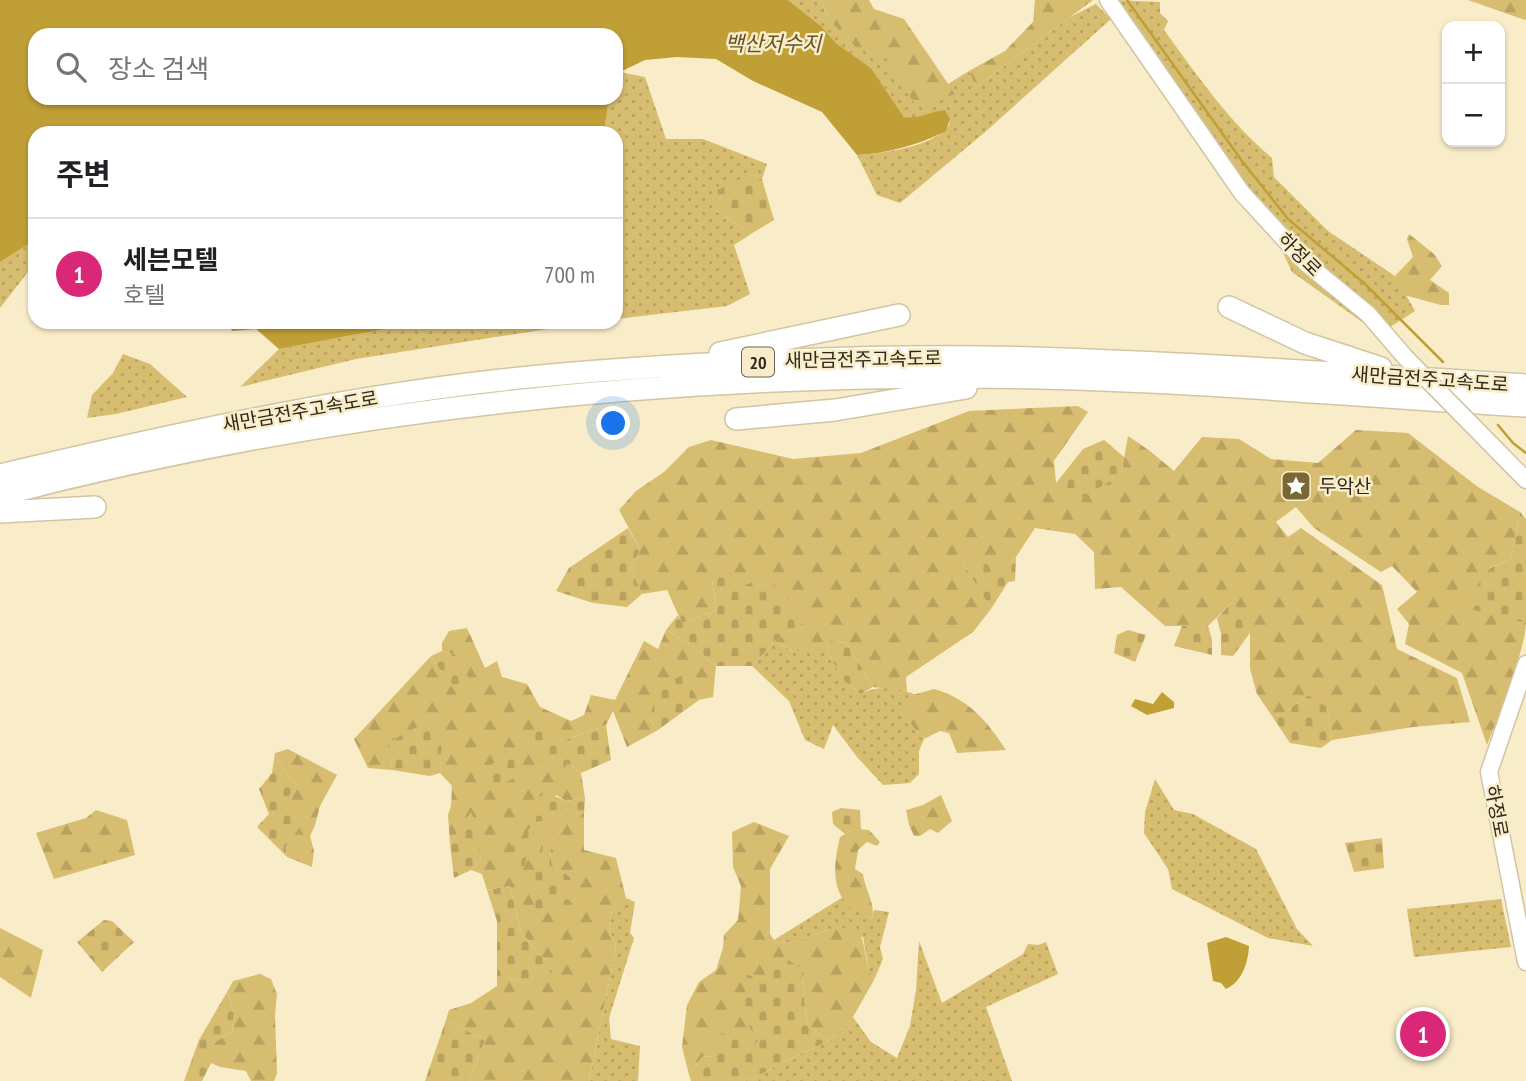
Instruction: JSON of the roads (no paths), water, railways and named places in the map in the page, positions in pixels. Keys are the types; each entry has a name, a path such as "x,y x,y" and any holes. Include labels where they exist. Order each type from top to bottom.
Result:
{"highway":[{"path":"1229,307 1305,343 1416,379"},
{"path":"648,367 899,315"},
{"name":"새만금전주고속도로","path":"0,475 329,404 495,380 648,367 830,358 1030,358 1305,370 1526,386"},
{"name":"새만금전주고속도로","path":"0,495 90,471 233,441 351,421 469,404 636,389 777,381 938,377 1082,380 1526,406"},
{"path":"736,419 835,410 962,388 1082,380"},
{"path":"0,512 95,507"}],"street":[{"name":"하정로","path":"1108,0 1242,193 1307,264 1368,314 1405,357 1526,480"},
{"name":"하정로","path":"1526,664 1489,772 1526,962"}],"water":[{"name":"백산저수지","path":"0,0 788,0 821,26 836,43 871,68 904,117 945,110 950,119 946,131 925,140 903,148 857,155 822,112 753,81 716,59 677,57 645,60 623,71 623,28 28,28 28,105 608,105 605,126 28,126 28,244 0,262"},
{"path":"256,329 385,329 279,349"},
{"path":"1162,692 1174,702 1174,708 1147,715 1131,706 1135,699 1153,704"},
{"path":"1226,937 1249,946 1243,971 1236,982 1226,989 1221,983 1213,981 1207,943"}],"waterway":[{"path":"1127,0 1242,161 1288,219 1365,284 1443,362"},
{"path":"1498,425 1513,443 1526,453"}],"place":[{"name":"두악산","path":"1296,486"},
{"name":"세븐모텔","path":"1423,1034"}]}
